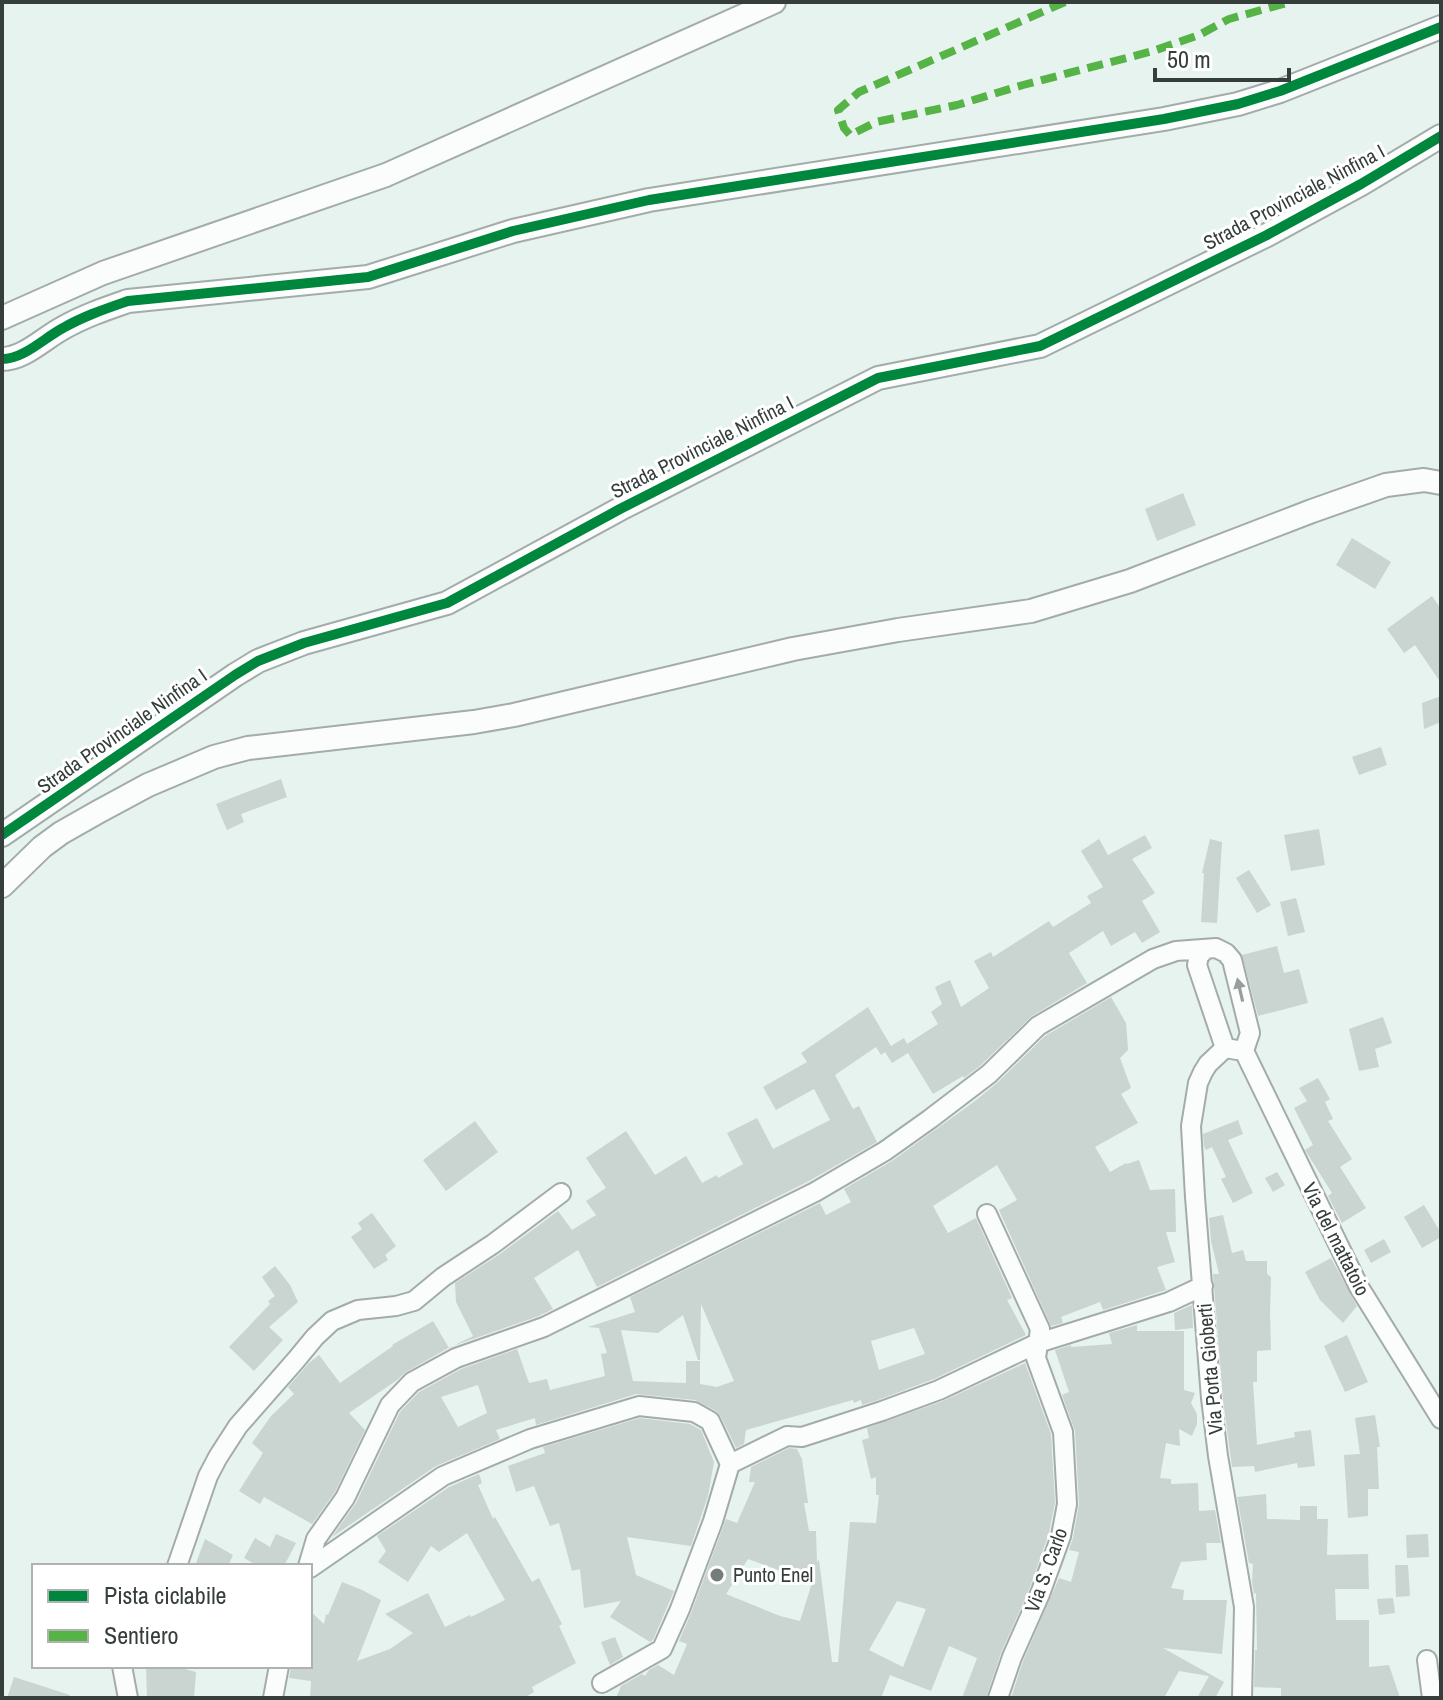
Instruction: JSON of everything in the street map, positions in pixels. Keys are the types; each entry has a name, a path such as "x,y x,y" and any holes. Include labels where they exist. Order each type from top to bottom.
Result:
{"street":[{"path":"2,318 103,273 386,175 774,2"},
{"path":"2,359 13,358 90,314 128,301 368,277 513,231 649,200 1164,119 1238,104 1441,27"},
{"name":"Strada Provinciale Ninfina I","path":"2,835 258,661 304,643 447,603 620,509 878,378 1040,346 1267,235 1441,136"},
{"path":"2,886 61,833 148,785 214,757 248,748 488,719 578,701 793,649 1031,611 1130,581 1386,485 1424,480 1441,483"},
{"path":"310,1564 316,1539 345,1498 390,1405 412,1382 456,1358 558,1321 815,1192 885,1151 930,1119 989,1074 1038,1026 1153,959 1176,951 1216,948 1226,953 1232,960 1250,1033 1234,1050"},
{"name":"Via del mattatoio","path":"1205,950 1199,956 1197,965 1234,1050 1259,1086 1359,1287 1441,1419"},
{"name":"Via Porta Gioberti","path":"1234,1050 1208,1064 1203,1072 1198,1083 1191,1126 1211,1398 1244,1607 1242,1698"},
{"path":"178,1564 208,1476 218,1457 238,1426 315,1337 332,1321 358,1310 414,1301 561,1193"},
{"name":"Via S. Carlo","path":"987,1214 1040,1329 1036,1358 1063,1432 1067,1504 1061,1536 998,1698"},
{"path":"730,1464 787,1436 802,1437 939,1390 1038,1343 1169,1302 1203,1286"},
{"path":"312,1565 443,1476 530,1439 639,1406 694,1412 710,1421 730,1464 713,1521 662,1649 602,1683"},
{"path":"1427,1660 1432,1698"},
{"path":"122,1668 128,1698"},
{"path":"273,1698 279,1668"}],"building":[{"path":"1183,493 1196,525 1157,541 1145,509"},
{"path":"1352,538 1391,562 1375,589 1336,565"},
{"path":"1432,596 1441,609 1441,683 1415,645 1404,653 1387,629"},
{"path":"1441,696 1441,722 1424,729 1422,703"},
{"path":"1381,747 1387,765 1359,775 1352,757"},
{"path":"281,779 287,797 241,814 244,822 227,830 216,804"},
{"path":"1319,829 1325,865 1291,871 1284,835"},
{"path":"1145,835 1152,848 1132,859 1155,893 1142,901 1160,932 1142,943 1135,932 1111,946 1103,931 1069,953 1087,983 1032,1016 964,1078 933,1094 908,1053 892,1063 885,1052 881,1055 876,1047 835,1075 853,1109 859,1106 877,1142 809,1181 597,1287 578,1250 534,1278 553,1309 453,1346 473,1336 456,1302 455,1283 558,1211 572,1230 596,1215 586,1201 606,1188 586,1158 626,1131 655,1175 686,1156 702,1183 743,1164 727,1133 757,1118 773,1149 830,1120 814,1089 776,1110 763,1087 807,1062 801,1053 868,1007 891,1046 904,1038 907,1044 938,1024 931,1012 942,1004 935,987 950,980 961,1007 989,988 974,961 991,952 993,957 1049,921 1053,927 1091,903 1087,896 1103,887 1081,851 1099,839 1108,855"},
{"path":"1210,839 1222,842 1217,923 1201,922 1202,873"},
{"path":"1249,870 1271,905 1257,913 1236,878"},
{"path":"1296,898 1305,932 1288,936 1280,902"},
{"path":"1277,946 1284,973 1299,969 1308,1003 1258,1016 1242,955"},
{"path":"1111,997 1126,1023 1128,1050 1120,1058 1131,1088 1121,1094 1138,1123 1095,1147 1110,1172 1139,1160 1150,1190 1175,1189 1176,1232 1166,1232 1175,1262 1157,1267 1166,1290 1103,1310 1100,1302 1061,1317 1063,1323 1051,1326 999,1210 1017,1200 997,1165 933,1206 948,1233 976,1218 1012,1298 1007,1300 1026,1335 934,1379 878,1400 862,1405 861,1400 854,1403 853,1400 746,1430 744,1444 736,1448 720,1415 695,1400 636,1394 536,1425 535,1418 496,1430 500,1439 436,1466 332,1537 356,1503 400,1412 419,1392 461,1369 517,1349 529,1383 547,1379 550,1390 605,1376 601,1354 607,1353 599,1328 588,1327 635,1312 630,1297 820,1203 826,1215 851,1202 844,1189 892,1161 975,1101 1045,1036","holes":["701,1304 734,1381 717,1387 700,1384 700,1361 686,1361 686,1383 633,1381 621,1330 658,1333 683,1315 700,1360","914,1328 925,1354 879,1370 871,1341","478,1385 487,1413 458,1427 441,1397"]},
{"path":"1383,1017 1392,1043 1375,1049 1379,1067 1359,1071 1349,1029"},
{"path":"1318,1078 1330,1099 1325,1102 1333,1119 1328,1121 1352,1159 1340,1167 1366,1208 1342,1223 1328,1196 1332,1193 1305,1150 1313,1145 1294,1108 1307,1101 1299,1088"},
{"path":"1238,1120 1243,1134 1228,1140 1253,1193 1233,1203 1221,1179 1226,1177 1212,1147 1206,1150 1203,1134"},
{"path":"475,1121 498,1152 446,1191 423,1160"},
{"path":"1277,1172 1285,1185 1273,1192 1265,1178"},
{"path":"1424,1205 1441,1237 1422,1248 1404,1217"},
{"path":"372,1213 396,1246 385,1255 388,1260 374,1269 351,1237 362,1229 358,1223"},
{"path":"1223,1215 1232,1253 1243,1250 1246,1261 1267,1261 1267,1274 1271,1277 1271,1350 1257,1351 1257,1382 1253,1382 1257,1445 1295,1437 1294,1432 1311,1430 1315,1466 1298,1468 1297,1463 1255,1472 1254,1466 1232,1467 1213,1274 1219,1274 1209,1218"},
{"path":"1384,1239 1391,1252 1371,1263 1364,1250"},
{"path":"1331,1258 1357,1306 1343,1323 1320,1300 1305,1272"},
{"path":"275,1266 290,1285 298,1302 269,1327 283,1340 254,1371 229,1347 275,1296 262,1277"},
{"path":"1192,1305 1193,1328 1175,1330 1174,1313"},
{"path":"433,1321 449,1348 406,1372 349,1413 365,1430 335,1492 312,1524 264,1497 260,1504 239,1491 263,1453 252,1443 271,1416 294,1394 288,1387 319,1355 340,1383 392,1345"},
{"path":"1137,1325 1137,1331 1184,1331 1184,1390 1195,1393 1191,1403 1197,1414 1197,1424 1192,1436 1179,1429 1180,1446 1166,1443 1160,1478 1171,1479 1171,1484 1198,1483 1199,1511 1215,1510 1221,1543 1206,1543 1207,1560 1181,1562 1171,1588 1184,1590 1183,1600 1227,1600 1222,1654 1163,1648 1224,1682 1215,1698 1197,1698 1209,1676 1179,1671 1164,1698 1011,1698 1023,1661 1059,1578 1071,1582 1079,1552 1069,1550 1079,1504 1075,1431 1062,1395 1069,1392 1055,1350 1071,1345 1112,1344 1109,1333"},
{"path":"1347,1335 1368,1382 1345,1392 1324,1346"},
{"path":"1025,1363 1051,1434 1055,1503 1049,1533 986,1698 962,1698 977,1658 949,1646 931,1691 890,1675 881,1698 616,1698 621,1686 642,1674 645,1676 658,1665 674,1675 687,1644 679,1641 726,1519 737,1523 755,1482 749,1482 751,1467 789,1448 797,1449 802,1459 808,1503 804,1503 809,1531 816,1531 817,1562 819,1560 832,1662 838,1662 850,1522 876,1523 879,1495 876,1495 876,1477 871,1479 862,1440 869,1438 867,1428 943,1401","holes":["748,1559 812,1583 800,1621 726,1594","897,1601 926,1609 903,1667 869,1650"]},
{"path":"1375,1415 1380,1447 1377,1447 1379,1489 1368,1489 1368,1516 1348,1518 1344,1455 1360,1454 1355,1418"},
{"path":"640,1418 690,1424 701,1430 714,1462 708,1496 691,1546 627,1537 636,1575 674,1591 650,1642 610,1617 621,1601 584,1608 580,1569 572,1571 559,1523 550,1526 534,1486 516,1492 508,1466 545,1453 543,1447"},
{"path":"479,1474 482,1483 478,1485 493,1519 495,1517 532,1582 539,1578 562,1624 559,1626 576,1663 532,1687 534,1692 524,1698 310,1698 311,1681 289,1678 291,1668 312,1668 312,1613 324,1624 342,1582 381,1600 357,1661 390,1649 413,1633 385,1614 428,1593 445,1627 505,1600 467,1533 439,1552 431,1546 408,1582 378,1562 386,1551 377,1536 449,1487"},
{"path":"1266,1494 1267,1519 1300,1520 1300,1506 1317,1506 1317,1519 1328,1519 1327,1555 1368,1554 1369,1589 1335,1589 1336,1620 1369,1620 1369,1667 1389,1665 1400,1698 1281,1698 1281,1688 1254,1687 1256,1593 1252,1582 1253,1564 1249,1563 1237,1497"},
{"path":"276,1534 296,1543 285,1564 254,1564 244,1558 255,1538 270,1547"},
{"path":"1428,1534 1429,1557 1407,1558 1406,1535"},
{"path":"205,1539 233,1555 229,1564 196,1564"},
{"path":"1395,1565 1408,1565 1410,1596 1396,1597"},
{"path":"1393,1598 1395,1613 1379,1615 1377,1599"},
{"path":"615,1637 623,1657 610,1665 601,1642"},
{"path":"146,1668 181,1668 196,1672 194,1698 147,1698"},
{"path":"14,1677 70,1695 69,1698 7,1698"}],"marked path":[{"path":"1065,2 859,92 838,110 844,128 850,135 876,122 957,105 1153,51 1199,35 1229,19 1290,2"}],"cycle path":[{"path":"2,359 18,356 71,324 128,301 368,277 513,231 649,200 1164,119 1238,104 1280,91 1441,27"},
{"path":"2,835 258,661 304,643 447,603 620,509 878,378 1040,346 1267,235 1441,136"}],"place":[{"name":"Punto Enel","path":"717,1575"}]}
